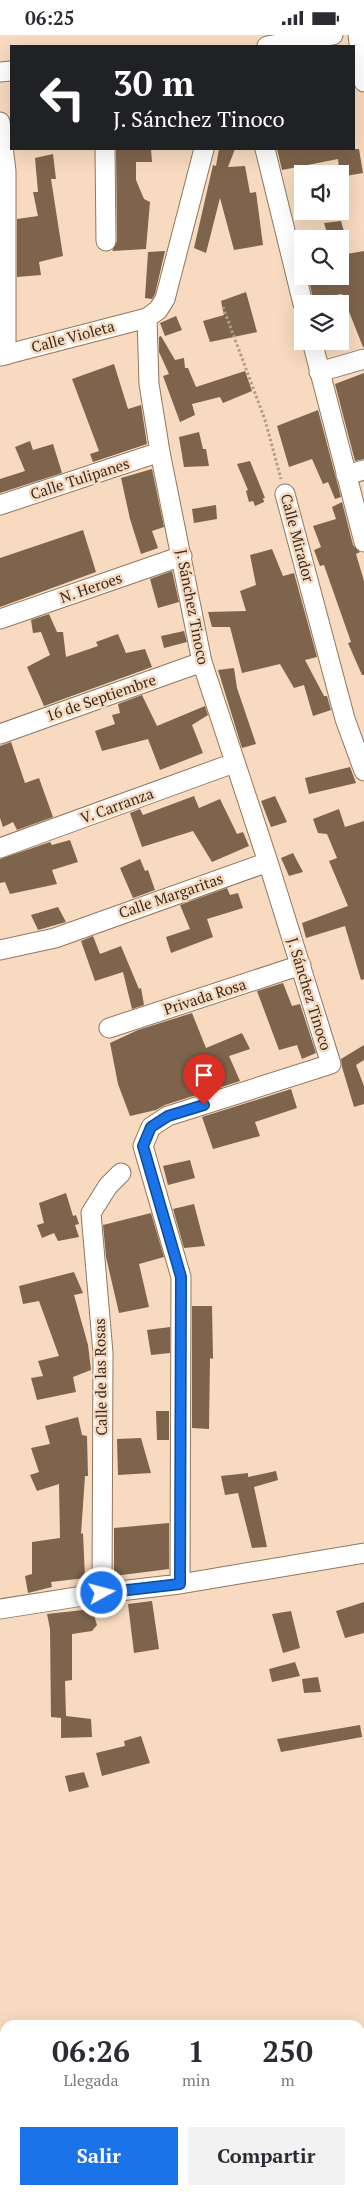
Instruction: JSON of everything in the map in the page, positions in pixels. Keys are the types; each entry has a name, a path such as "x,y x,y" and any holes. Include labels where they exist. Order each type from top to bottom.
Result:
{"street":[{"path":"273,45 333,35"},
{"path":"358,35 364,81"},
{"path":"0,122 6,171 3,355"},
{"path":"105,150 106,241"},
{"path":"147,318 158,311 165,299 204,150"},
{"path":"265,150 301,295"},
{"name":"Calle Violeta","path":"3,355 147,318"},
{"name":"J. Sánchez Tinoco","path":"147,318 149,383 160,452 202,662 268,862 331,1064 168,1116 151,1127 143,1146 181,1277 180,1584"},
{"path":"314,350 319,372 355,473 364,542"},
{"path":"319,372 364,359"},
{"name":"Calle Tulipanes","path":"0,505 160,452"},
{"name":"Calle Mirador","path":"285,494 345,719 364,771"},
{"name":"N. Heroes","path":"0,619 182,556"},
{"name":"16 de Septiembre","path":"0,733 202,662"},
{"path":"345,719 364,732"},
{"name":"V. Carranza","path":"0,848 234,763"},
{"name":"Calle Margaritas","path":"0,949 55,938 268,862"},
{"name":"Privada Rosa","path":"109,1028 301,965"},
{"name":"Calle de las Rosas","path":"102,1593 103,1353 91,1213 108,1186 121,1173"},
{"path":"0,1609 102,1593 180,1584 364,1553"}],"path":[{"name":"Calle Mirador","path":"223,307 265,420 285,494"}],"building":[{"path":"359,149 363,173 349,175 349,165 339,165 338,159 307,165 294,165 294,168 282,170 277,150"},
{"path":"116,150 151,150 152,162 136,162 136,180 144,199 150,202 146,249 112,251 117,241"},
{"path":"219,150 235,150 228,167 245,166 250,193 256,192 263,245 234,250 220,198 206,253 194,248 213,165 216,166"},
{"path":"53,154 56,179 51,179 63,256 39,262 41,275 17,277 17,219 38,216 33,192 38,192 35,158"},
{"path":"341,221 344,230 326,230 324,223"},
{"path":"165,251 155,294 152,299 145,298 148,252"},
{"path":"364,251 364,347 349,312 349,295 312,295 310,285 349,285 349,254"},
{"path":"246,292 257,332 210,342 203,321 224,315 221,301"},
{"path":"176,316 182,330 165,336 160,323"},
{"path":"161,336 175,360 184,358 185,368 188,368 196,387 245,371 252,391 223,403 220,397 192,404 195,415 180,422 163,376 169,374 159,352 159,337"},
{"path":"114,364 128,409 141,405 147,444 93,462 90,454 99,451 72,379"},
{"path":"364,373 364,459 355,461 335,384"},
{"path":"318,410 341,497 335,499 328,482 323,484 312,459 289,467 277,426"},
{"path":"199,432 203,449 206,449 209,466 184,467 179,437"},
{"path":"30,441 33,450 53,444 62,473 0,493 0,479 25,471 15,447"},
{"path":"250,461 265,498 263,498 264,502 255,506 253,501 249,502 246,491 248,490 237,464"},
{"path":"152,469 164,527 152,531 158,548 141,554 130,519 121,478"},
{"path":"342,502 353,545 360,552 356,554 364,581 364,675 362,675 348,643 351,642 324,565 320,566 314,550 321,547 313,526 336,519 332,507"},
{"path":"216,505 217,519 194,523 192,509"},
{"path":"83,530 96,572 0,607 0,558"},
{"path":"272,549 283,576 294,573 317,657 305,660 324,696 327,696 331,710 313,716 304,685 294,688 280,664 242,673 230,627 212,627 208,612 246,611 240,591 256,585 250,555"},
{"path":"172,571 179,602 158,608 150,579"},
{"path":"49,614 57,632 63,632 66,657 98,646 96,642 118,634 126,653 145,649 152,667 44,706 27,667 50,655 41,632 33,633 31,620"},
{"path":"184,631 187,642 164,648 161,636"},
{"path":"234,668 237,688 256,744 242,748 218,670"},
{"path":"142,695 157,726 205,706 208,715 192,725 203,753 160,770 148,739 102,751 95,731 115,724 112,715 120,713 118,704"},
{"path":"11,742 25,783 39,778 53,817 17,830 13,822 3,827 0,818 0,746"},
{"path":"350,767 356,783 309,794 305,778"},
{"path":"194,796 199,808 220,799 237,834 243,832 249,846 212,862 193,831 142,847 130,813 140,809 143,815"},
{"path":"275,796 287,822 271,827 261,801"},
{"path":"339,809 345,827 364,821 364,979 361,980 345,926 306,938 302,923 348,906 329,861 337,858 327,834 318,833 313,819"},
{"path":"70,840 78,862 52,870 57,884 10,894 5,882 0,883 0,859 50,842 52,845"},
{"path":"293,853 303,872 289,876 281,858"},
{"path":"140,859 145,871 148,870 155,890 133,898 120,868"},
{"path":"227,888 230,895 238,893 243,908 207,919 213,937 171,953 166,937 190,929 180,905"},
{"path":"58,907 66,922 38,930 31,915"},
{"path":"93,936 100,954 121,946 139,989 141,988 144,1005 132,1009 123,972 95,981 81,941"},
{"path":"283,983 292,1006 300,1004 316,1053 302,1059 297,1045 279,1050 257,991"},
{"path":"192,1013 206,1048 242,1033 250,1049 229,1056 240,1081 165,1105 156,1110 130,1116 118,1084 110,1043 138,1030"},
{"path":"364,1045 364,1060 356,1065 364,1086 364,1104 354,1107 341,1059"},
{"path":"291,1089 297,1108 255,1122 260,1136 213,1149 202,1117"},
{"path":"190,1160 195,1178 168,1185 163,1166"},
{"path":"66,1193 73,1216 76,1215 79,1224 75,1225 79,1237 58,1241 54,1233 42,1238 37,1225 44,1223 39,1203"},
{"path":"194,1204 205,1246 184,1248 173,1209"},
{"path":"151,1213 164,1257 139,1264 149,1307 119,1313 106,1257 103,1225"},
{"path":"74,1272 83,1293 74,1295 88,1345 91,1370 73,1377 76,1392 37,1400 31,1378 43,1376 38,1361 59,1356 39,1301 23,1304 19,1286"},
{"path":"192,1306 212,1306 213,1359 210,1358 209,1429 192,1428"},
{"path":"170,1327 170,1353 151,1355 147,1330"},
{"path":"156,1411 169,1411 169,1440 157,1440"},
{"path":"78,1417 82,1435 87,1436 88,1476 85,1476 81,1534 83,1533 85,1578 51,1582 52,1587 28,1593 25,1576 32,1574 32,1542 60,1538 59,1484 37,1491 30,1475 39,1472 31,1448 50,1444 45,1426"},
{"path":"141,1438 151,1473 118,1475 117,1439"},
{"path":"276,1471 278,1480 254,1487 267,1547 252,1548 238,1493 225,1495 221,1476 248,1473 248,1477"},
{"path":"169,1523 169,1569 114,1576 114,1528"},
{"path":"152,1601 159,1649 134,1653 128,1604"},
{"path":"364,1602 364,1633 345,1638 336,1611"},
{"path":"92,1609 97,1625 92,1631 72,1634 72,1680 65,1681 66,1716 91,1719 92,1737 61,1738 61,1718 51,1717 50,1629 47,1614"},
{"path":"291,1611 300,1648 283,1653 272,1614"},
{"path":"295,1662 300,1676 272,1682 269,1669"},
{"path":"318,1677 321,1692 304,1693 302,1679"},
{"path":"360,1725 362,1737 281,1752 277,1739"},
{"path":"141,1736 150,1763 102,1776 96,1753 125,1746 124,1741"},
{"path":"84,1772 89,1787 69,1792 65,1776"}],"route":[{"path":"102,1593 180,1584 181,1277 143,1146 151,1127 168,1116 204,1105"}]}
